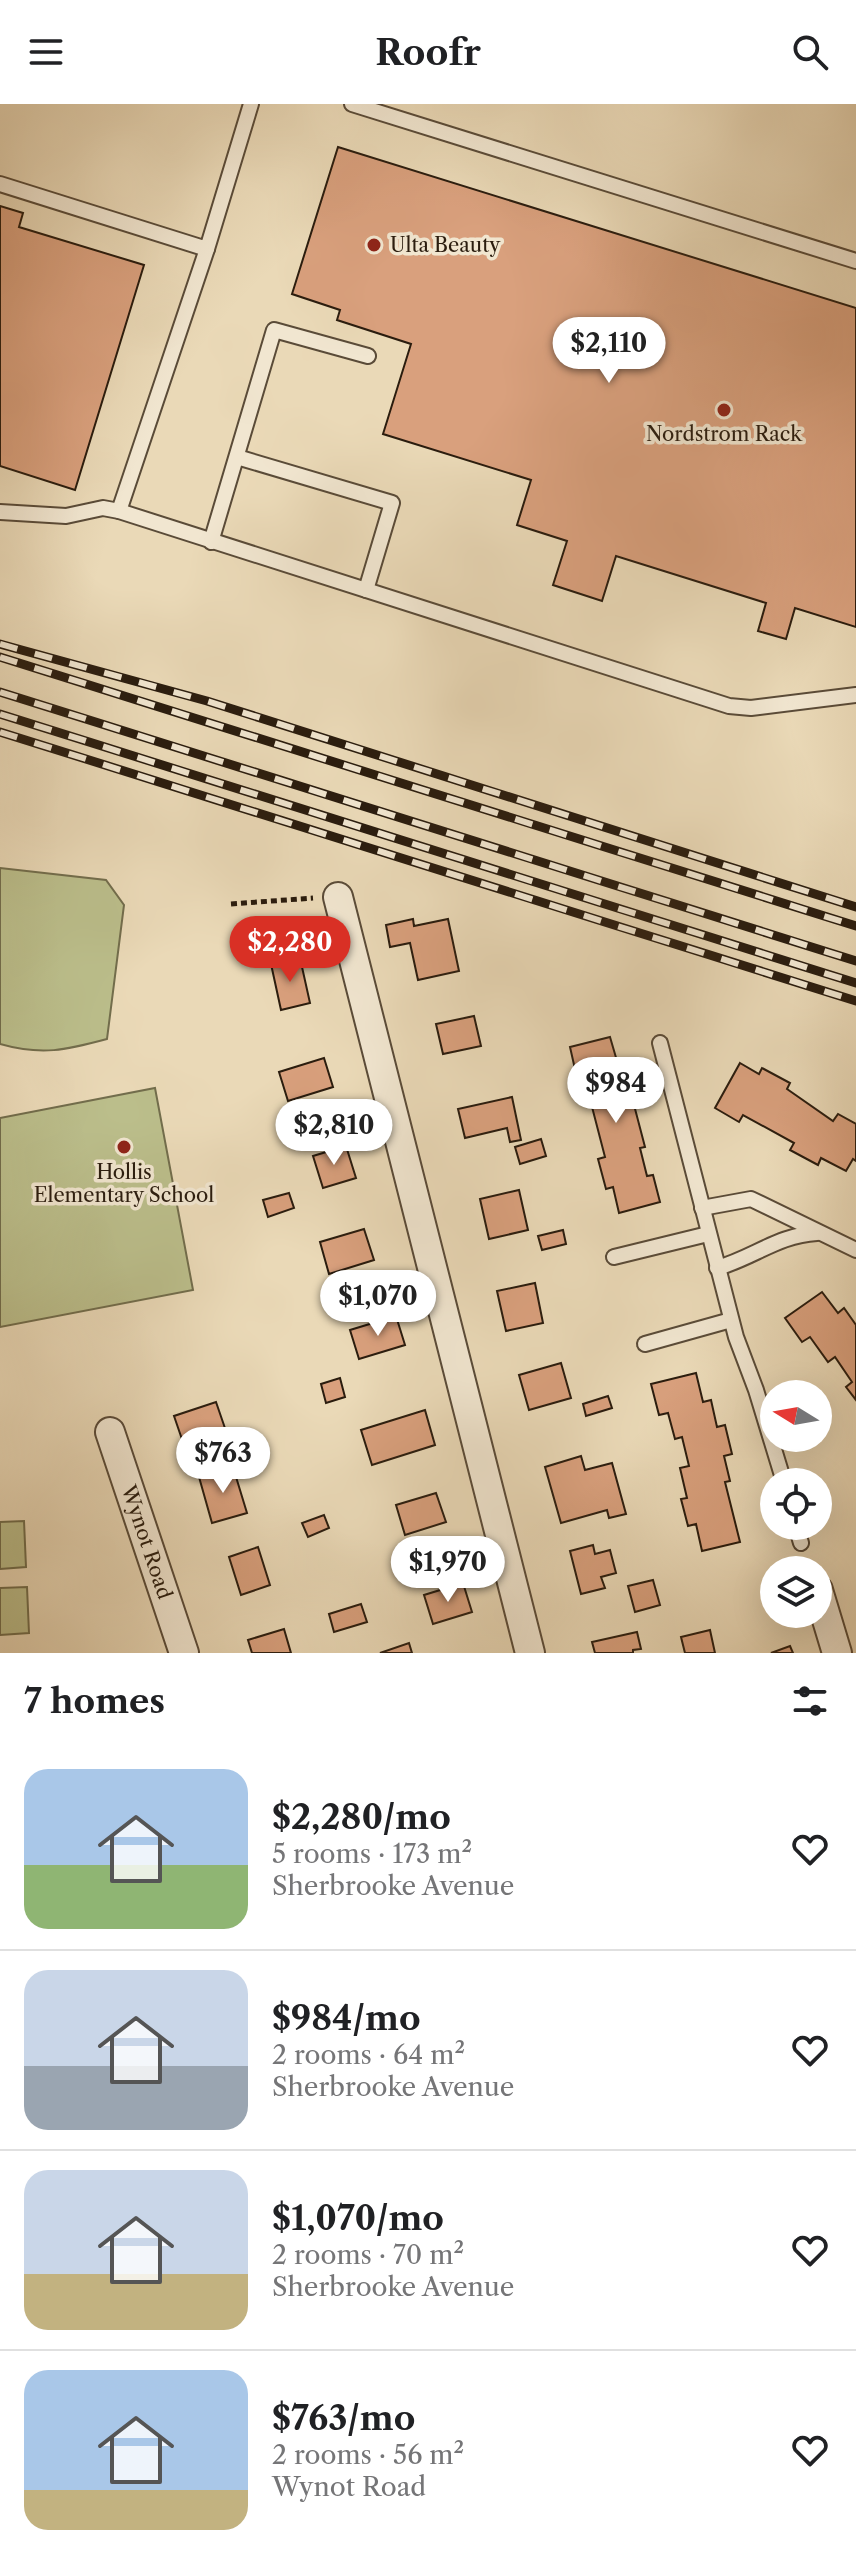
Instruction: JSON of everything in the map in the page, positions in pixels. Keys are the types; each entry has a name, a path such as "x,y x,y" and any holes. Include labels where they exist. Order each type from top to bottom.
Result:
{"street":[{"path":"338,897 530,1653"},
{"name":"Wynot Road","path":"110,1432 184,1653"},
{"path":"829,1628 837,1653"}],"lane":[{"path":"119,511 207,249 251,104"},
{"path":"352,104 856,261"},
{"path":"0,184 207,249"},
{"path":"211,542 274,330 368,356"},
{"path":"237,457 392,503 366,590"},
{"path":"0,512 66,516 103,508 119,511 729,706 751,708 856,695"},
{"path":"660,1043 731,1320 779,1468"},
{"path":"702,1208 751,1199 856,1250"},
{"path":"717,1268 743,1261 777,1240 817,1233"},
{"path":"614,1257 708,1234"},
{"path":"645,1344 731,1320"}],"path":[{"path":"231,904 338,897"}],"green space":[{"path":"0,868 106,880 124,905 107,1039 42,1051 0,1044"},
{"path":"155,1088 193,1290 0,1327 0,1118"},
{"path":"24,1521 26,1567 0,1569 0,1522"},
{"path":"27,1587 29,1633 0,1635 0,1588"}],"building":[{"path":"338,147 856,308 856,627 795,608 786,639 758,631 766,603 616,556 602,601 553,585 567,541 517,525 531,480 383,434 411,344 337,320 340,310 292,294"},
{"path":"0,206 23,213 19,227 144,265 75,490 0,466"},
{"path":"413,919 414,926 448,919 459,971 418,980 410,943 390,947 386,925"},
{"path":"300,958 310,1003 281,1010 271,964"},
{"path":"474,1016 481,1046 443,1054 436,1024"},
{"path":"610,1037 617,1061 622,1059 645,1147 640,1148 647,1176 653,1175 660,1202 619,1213 613,1187 606,1189 598,1159 605,1157 584,1076 577,1078 570,1047"},
{"path":"324,1058 333,1087 288,1101 279,1072"},
{"path":"740,1063 759,1074 762,1068 790,1083 787,1089 833,1121 838,1114 856,1124 856,1161 853,1159 846,1171 821,1158 818,1165 790,1150 794,1143 743,1115 739,1122 715,1108"},
{"path":"512,1097 521,1140 510,1142 507,1128 465,1138 458,1109"},
{"path":"541,1139 546,1156 520,1164 515,1147"},
{"path":"346,1146 356,1178 323,1188 313,1156"},
{"path":"519,1190 528,1230 489,1239 480,1199"},
{"path":"289,1193 294,1208 268,1217 263,1200"},
{"path":"364,1229 374,1260 329,1274 320,1242"},
{"path":"563,1230 566,1244 542,1250 538,1236"},
{"path":"535,1283 543,1323 506,1331 497,1291"},
{"path":"822,1292 838,1313 844,1308 856,1325 856,1400 846,1387 852,1382 835,1357 828,1362 810,1337 802,1342 785,1318"},
{"path":"396,1316 405,1345 359,1359 350,1330"},
{"path":"561,1363 571,1398 529,1410 519,1375"},
{"path":"696,1373 703,1402 711,1400 717,1427 725,1425 732,1454 724,1456 730,1481 725,1482 740,1542 702,1551 696,1524 688,1526 681,1499 687,1498 680,1468 689,1466 682,1437 675,1439 668,1413 659,1415 651,1384"},
{"path":"340,1378 345,1397 326,1403 321,1384"},
{"path":"608,1396 612,1408 586,1416 583,1404"},
{"path":"216,1402 227,1434 185,1448 174,1416"},
{"path":"425,1410 435,1445 372,1465 361,1430"},
{"path":"581,1456 585,1470 612,1463 626,1514 609,1518 607,1510 561,1523 545,1467"},
{"path":"233,1467 247,1513 212,1523 199,1477"},
{"path":"436,1493 446,1522 405,1535 396,1505"},
{"path":"324,1515 329,1528 308,1537 302,1523"},
{"path":"593,1545 595,1554 610,1550 616,1573 601,1577 605,1588 581,1594 570,1551"},
{"path":"258,1547 270,1585 241,1595 229,1557"},
{"path":"653,1580 660,1605 635,1612 628,1586"},
{"path":"463,1583 472,1612 433,1624 424,1595"},
{"path":"361,1604 367,1622 334,1632 329,1614"},
{"path":"284,1629 291,1653 252,1653 248,1640"},
{"path":"710,1630 715,1653 685,1653 681,1637"},
{"path":"637,1632 641,1649 633,1650 633,1653 595,1653 592,1642"},
{"path":"409,1643 412,1653 380,1653"},
{"path":"790,1646 793,1653 771,1653"}],"railway":[{"path":"0,644 207,701 856,907"},
{"path":"0,657 856,926"},
{"path":"0,692 856,961"},
{"path":"0,714 856,983"},
{"path":"0,732 856,1001"}],"place":[{"name":"Ulta Beauty","path":"374,245"},
{"name":"Nordstrom Rack","path":"724,410"},
{"name":"Hollis Elementary School","path":"124,1147"}]}
